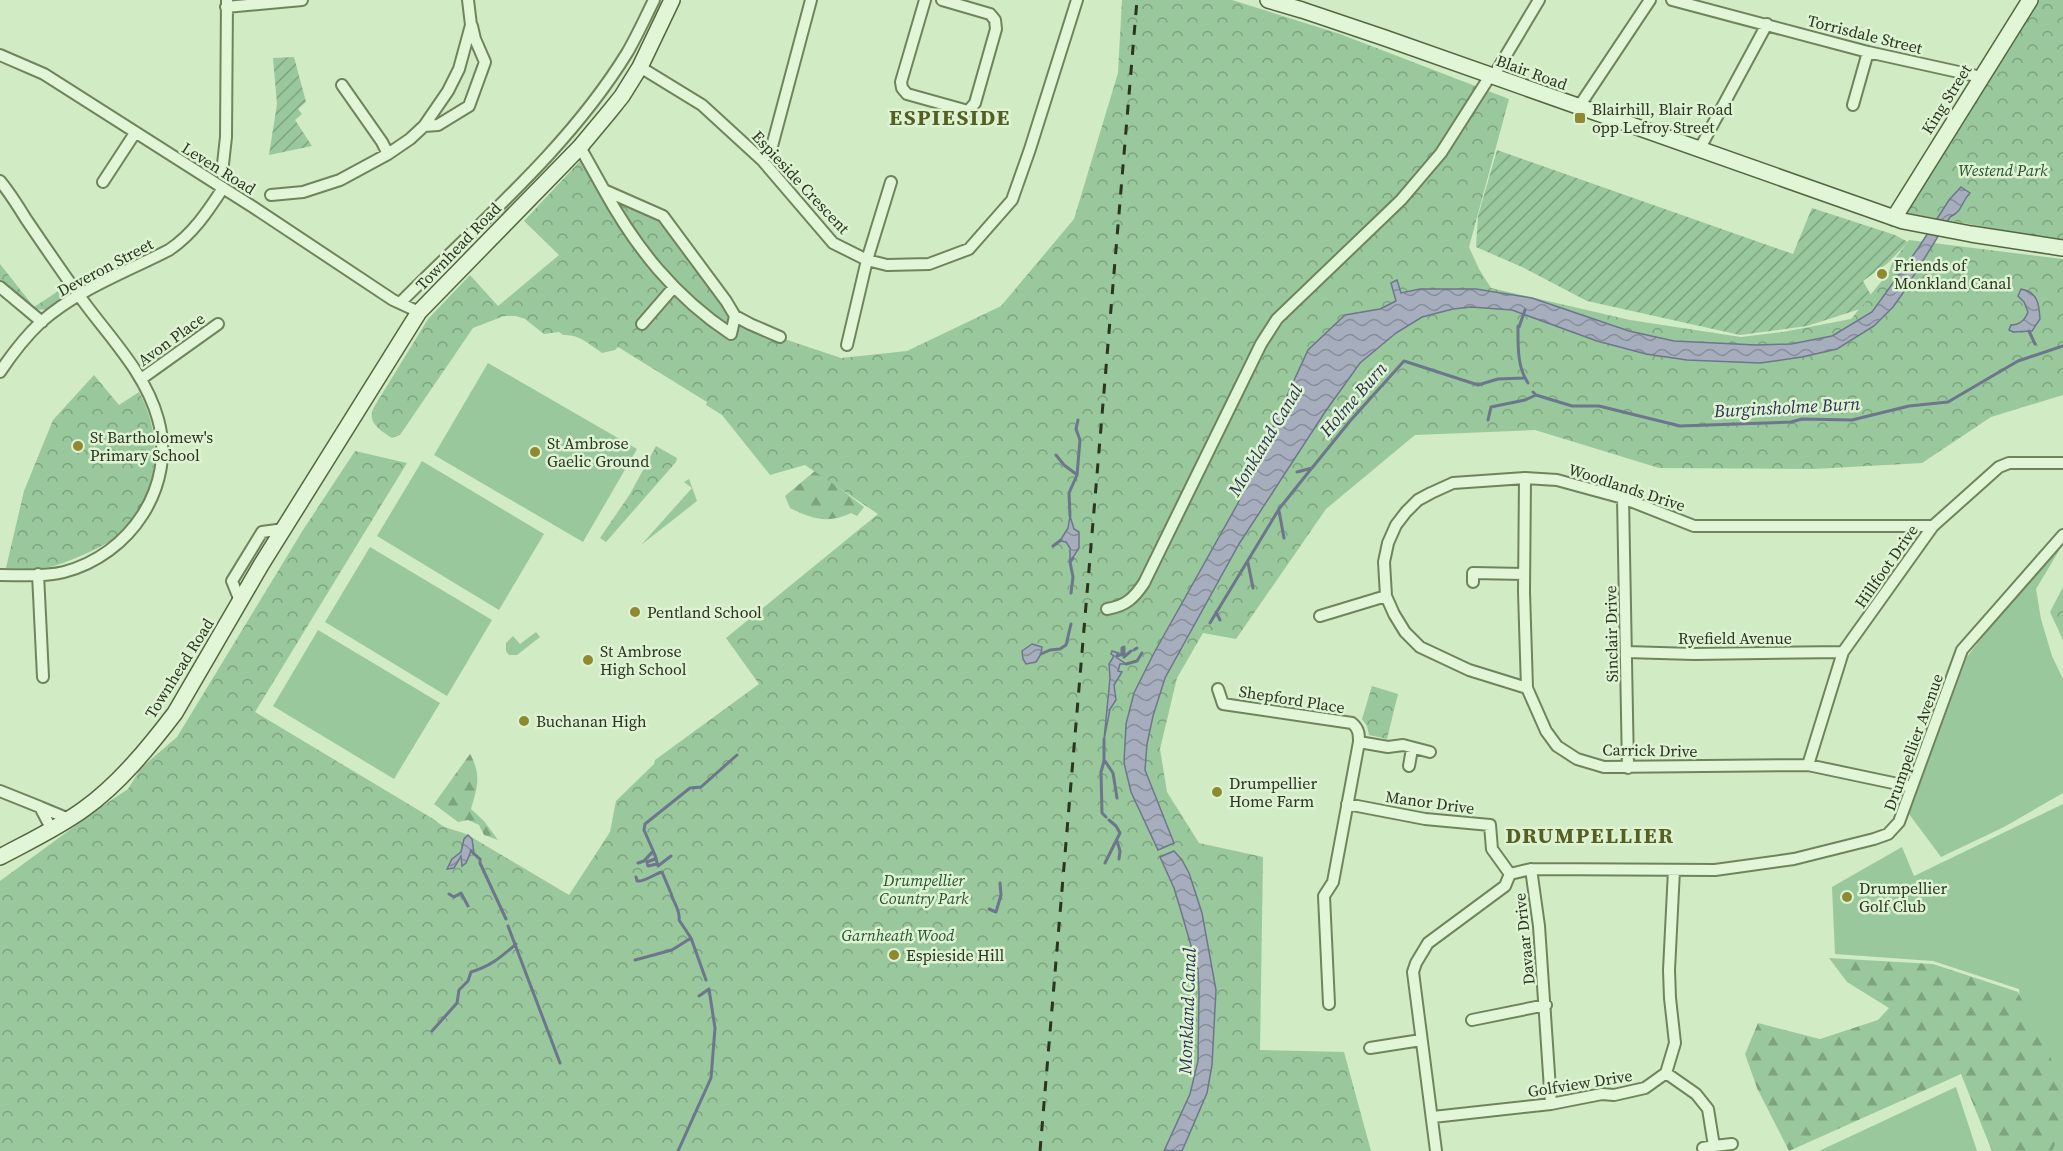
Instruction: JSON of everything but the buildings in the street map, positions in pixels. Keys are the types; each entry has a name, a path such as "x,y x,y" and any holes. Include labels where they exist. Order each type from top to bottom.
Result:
{"street":[{"path":"222,173 226,137 226,3 302,0"},
{"path":"424,126 438,124 469,106 485,62 471,25 468,0"},
{"path":"400,303 530,174 576,122 627,53 654,0"},
{"name":"Townhead Road","path":"0,857 52,830 84,809 112,784 164,728 396,347 420,312 580,147 590,132 622,96 640,67 672,0"},
{"path":"762,160 771,150 811,0"},
{"path":"925,0 902,88 907,94 968,111 975,103 997,25 990,14 942,0"},
{"name":"Espieside Crescent","path":"640,67 702,105 762,160 833,243 867,260 887,266 929,264 969,249 1012,200 1077,0"},
{"name":"Blair Road","path":"1268,0 1303,5 1492,77 1893,218 1971,234 2063,248"},
{"path":"1107,609 1123,606 1131,601 1144,583 1261,344 1277,319 1408,192 1441,153 1492,77 1539,0"},
{"path":"1578,108 1650,0"},
{"name":"Torrisdale Street","path":"1672,0 1868,52 1982,76"},
{"name":"King Street","path":"1893,218 2030,0"},
{"path":"1699,150 1767,24"},
{"path":"271,195 303,192 340,180 388,154 410,139 424,126 448,91 459,69 471,25"},
{"path":"1853,105 1868,52"},
{"name":"Leven Road","path":"0,55 44,74 376,289 420,312"},
{"path":"342,85 388,154"},
{"path":"576,122 590,132"},
{"path":"103,182 135,133"},
{"path":"580,147 622,223 640,250 674,286 730,334 735,316"},
{"path":"0,181 141,379 149,393 159,421 163,460 153,498 134,529 117,545 95,560 62,572 0,575"},
{"path":"847,345 867,260 891,182"},
{"name":"Deveron Street","path":"0,372 16,348 42,322 79,295 183,241 207,213 223,188"},
{"path":"604,190 663,216 735,316 780,337"},
{"path":"642,324 674,286"},
{"path":"0,287 42,322"},
{"name":"Avon Place","path":"141,379 218,324"},
{"name":"Hillfoot Drive","path":"1808,765 1843,652 1933,526 2000,467 2009,463 2063,463"},
{"name":"Woodlands Drive","path":"1527,688 1470,670 1420,648 1405,632 1386,596 1384,562 1388,543 1396,525 1418,500 1453,483 1525,478 1557,480 1623,498 1694,525 1933,526"},
{"name":"Carrick Drive","path":"1525,478 1524,574 1527,688 1546,731 1557,746 1577,759 1604,767 1808,765 1912,787"},
{"name":"Sinclair Drive","path":"1623,498 1628,768"},
{"name":"Drumpellier Avenue","path":"1510,874 1531,869 1715,870 1783,860 1888,834 1899,822 1962,650 2063,535"},
{"path":"1473,573 1524,574"},
{"path":"38,574 43,677"},
{"path":"1320,616 1386,596"},
{"name":"Ryefield Avenue","path":"1626,652 1694,654 1843,652"},
{"name":"Shepford Place","path":"1218,689 1223,704 1352,723 1359,732 1359,742"},
{"path":"1329,1004 1324,896 1333,882 1359,742 1388,747 1403,745 1430,752"},
{"path":"1409,765 1412,748"},
{"path":"0,791 69,819"},
{"name":"Manor Drive","path":"1347,804 1425,819 1490,825 1492,849 1510,874"},
{"path":"40,807 52,830"},
{"name":"Davaar Drive","path":"1531,869 1538,909 1551,1104"},
{"path":"1674,870 1669,970 1675,1043 1666,1073 1696,1094 1708,1109 1709,1147 1732,1143"},
{"path":"1436,1151 1413,972 1428,943 1505,886 1510,874"},
{"name":"Davaar Drive","path":"1472,1020 1546,1005"},
{"path":"1370,1048 1421,1040"},
{"name":"Golfview Drive","path":"1433,1117 1551,1104 1602,1094 1614,1095 1645,1088 1666,1073"}],"green space":[{"name":"Drumpellier Country Park","path":"1122,0 1232,0 1340,34 1509,99 1469,247 1491,288 1630,320 1741,337 1783,332 1851,319 1889,272 1892,263 1909,240 2063,259 2063,395 1991,417 1922,463 1814,469 1659,468 1535,430 1415,435 1326,509 1236,639 1203,633 1177,678 1160,749 1167,792 1199,843 1263,857 1260,1050 1344,1052 1371,1151 0,1151 0,881 128,789 141,768 177,737 303,530 355,451 407,463 255,712 443,826 468,835 569,895 610,832 616,801 654,764 655,760 759,684 726,638 878,514 805,465 770,475 722,415 706,405 707,402 618,347 602,353 574,336 563,335 559,332 544,334 525,319 516,316 504,316 473,328 400,435 392,438 376,425 372,417 374,407 428,319 470,275 498,306 559,255 524,221 580,161 611,195 658,217 749,327 841,358 907,351 1001,306 1074,219 1118,73"},
{"name":"Westend Park","path":"2038,0 2063,0 2063,241 1906,213"},
{"path":"294,57 306,102 298,109 302,114 295,120 312,146 269,155 277,104 273,58"},
{"path":"1497,150 1793,254 1812,208 1895,235 1908,242 1888,263 1863,281 1871,295 1860,309 1807,326 1740,335 1587,301 1522,267 1476,247 1478,216"},
{"path":"0,264 34,307 63,288 59,301 50,310 31,309 0,281"},
{"name":"St Ambrose Gaelic Ground","path":"488,363 637,449 583,542 434,455"},
{"path":"94,375 119,405 139,392 147,410 155,448 154,467 150,486 142,504 132,520 118,535 89,552 51,567 6,568 24,491 53,420"},
{"path":"656,446 677,458 676,462 606,542 600,538 630,494"},
{"path":"422,461 544,534 499,610 377,536"},
{"path":"816,470 864,507 857,516 851,513 835,518 820,519 790,508 785,496"},
{"path":"689,479 697,501 641,545 692,488 684,482"},
{"path":"370,547 492,620 447,696 325,622"},
{"path":"2060,549 2036,589 2041,619 2052,656 2063,679 2063,793 2004,827 1941,857 1909,814 1967,657 2016,593"},
{"path":"2063,587 2063,640 2050,612"},
{"path":"318,630 440,703 394,779 273,706"},
{"path":"536,632 540,637 517,655 509,655 506,651 506,643 513,636 520,644"},
{"path":"1372,686 1398,694 1387,739 1369,735 1362,719"},
{"path":"470,754 477,775 471,809 484,821 498,840 484,835 479,825 468,820 458,822 434,804"},
{"path":"2063,804 2063,1151 2027,1151 2029,1127 2019,989 1933,961 1835,954 1832,887 1902,847 1914,876"},
{"path":"1829,958 1933,964 2018,992 2063,1083 2063,1126 2052,1151 1992,1151 1961,1074 1789,1151 1757,1088 1745,1054 1758,1023 1820,1039 1878,1020 1889,1008 1847,982"},
{"path":"1956,1087 1977,1151 1819,1151"}],"water":[{"path":"1961,187 1970,193 1958,212 1950,217 1893,307 1874,326 1837,349 1760,363 1687,360 1646,354 1597,341 1512,310 1471,307 1422,317 1396,333 1360,363 1325,412 1239,544 1165,678 1153,716 1147,744 1145,770 1174,843 1158,850 1131,792 1124,763 1126,724 1134,693 1237,505 1308,350 1345,315 1380,309 1396,301 1391,283 1397,280 1401,293 1420,289 1476,289 1532,298 1629,331 1674,341 1756,345 1791,344 1832,336 1872,312 1919,247 1949,200"},
{"path":"2021,289 2034,296 2038,304 2040,319 2032,331 2013,332 2009,330 2011,325 2022,322 2028,312 2024,302 2018,296"},
{"path":"1070,516 1074,529 1079,532 1079,548 1070,562 1070,548 1066,542 1060,541 1068,528"},
{"path":"1032,644 1042,647 1041,654 1036,662 1026,664 1022,651"},
{"path":"1112,651 1118,653 1116,657 1126,664 1120,664 1118,671 1122,672 1114,685 1116,700 1110,709 1104,740 1110,678 1109,664 1114,656 1111,654"},
{"path":"468,835 472,839 474,853 471,851 466,863 462,866 461,856 454,868 447,869 452,859 461,852 464,839"},
{"path":"1174,851 1189,873 1202,913 1216,990 1212,1065 1207,1093 1182,1151 1164,1151 1190,1094 1198,1061 1198,970 1174,888 1160,857"}],"waterway":[{"path":"1519,327 1525,310"},
{"name":"Burginsholme Burn","path":"1518,326 1520,363 1528,383"},
{"path":"2029,331 2035,344"},
{"name":"Burginsholme Burn","path":"1533,392 1536,395 1572,406 1599,406 1680,426 1791,422 1802,419 1852,420 1909,406 1948,402 2018,361 2063,346"},
{"name":"Holme Burn","path":"1297,472 1312,468 1350,421 1404,361 1478,385 1498,379 1524,378"},
{"path":"1488,420 1491,407 1525,400 1536,395"},
{"path":"1070,516 1069,493 1077,475 1080,440 1076,429 1078,420"},
{"path":"1056,455 1076,474"},
{"name":"Holme Burn","path":"1210,623 1279,509 1311,469"},
{"path":"1279,511 1284,538"},
{"path":"1053,546 1061,540"},
{"path":"1071,593 1073,577 1070,562 1073,558"},
{"path":"1248,563 1253,588"},
{"name":"Holme Burn","path":"1216,612 1220,620"},
{"path":"1041,654 1066,645 1071,624"},
{"path":"1117,656 1122,654 1124,647 1124,657 1131,651"},
{"path":"1126,664 1137,661 1142,653"},
{"path":"1104,739 1104,761 1101,772 1102,813 1106,817"},
{"path":"671,856 658,866 644,830 645,824 690,788 701,787 737,755"},
{"path":"1105,761 1113,773 1117,798"},
{"path":"1105,863 1120,833 1109,820"},
{"path":"1117,841 1120,851 1119,859"},
{"path":"471,851 480,859 506,919"},
{"path":"638,863 644,861 653,851"},
{"path":"655,859 647,862 648,866 657,864"},
{"path":"636,877 637,881 640,881 662,872 670,891"},
{"path":"989,909 996,912 1001,895 1000,883"},
{"path":"449,894 454,897 461,893 468,906"},
{"path":"671,893 679,913 679,920 691,938 706,980"},
{"path":"508,926 560,1063"},
{"path":"635,960 672,950 691,938"},
{"path":"432,1031 457,1003 459,990 468,981 471,972 490,964 516,944"},
{"path":"678,1151 711,1078 715,1028 709,989 699,996"}],"railway":[{"path":"1040,1151 1137,0"}],"place":[{"name":"Blairhill, Blair Road opp Lefroy Street","path":"1580,118"},
{"name":"Friends of Monkland Canal","path":"1882,274"},
{"name":"St Bartholomew's Primary School","path":"78,446"},
{"name":"St Ambrose Gaelic Ground","path":"535,452"},
{"name":"Pentland School","path":"635,612"},
{"name":"St Ambrose High School","path":"588,660"},
{"name":"Buchanan High","path":"524,721"},
{"name":"Drumpellier Home Farm","path":"1217,792"},
{"name":"Drumpellier Golf Club","path":"1847,897"},
{"name":"Espieside Hill","path":"894,955"}],"district":[{"name":"ESPIESIDE","path":"950,117"},
{"name":"DRUMPELLIER","path":"1590,835"}],"water label":[{"name":"Monkland Canal","path":"1265,440"},
{"name":"Monkland Canal","path":"1187,1011"}],"park label":[{"name":"Garnheath Wood","path":"898,935"}]}
